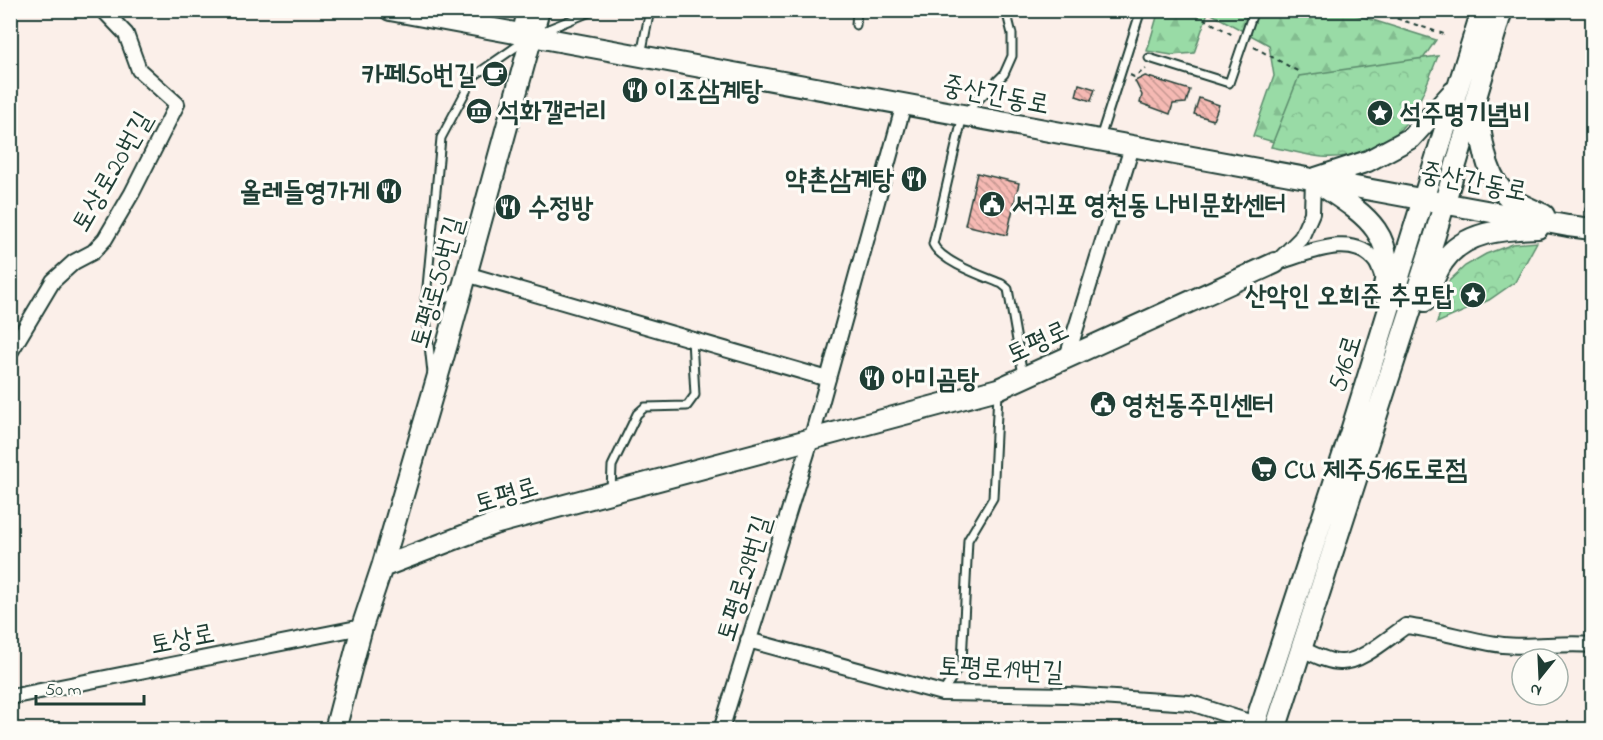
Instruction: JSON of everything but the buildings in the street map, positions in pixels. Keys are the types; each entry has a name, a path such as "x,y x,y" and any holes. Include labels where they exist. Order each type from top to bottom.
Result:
{"main road":[{"name":"중산간동로","path":"390,10 1581,228"},
{"name":"토평로50번길","path":"382,567 466,274 526,34 539,10"},
{"name":"516로","path":"1254,727 1362,396 1482,10"},
{"name":"516로","path":"1275,729 1445,202 1502,10"},
{"path":"1313,179 1368,161 1411,138 1457,88"},
{"path":"1474,98 1488,165 1496,183 1510,198 1581,228"},
{"path":"1313,179 1355,208 1372,224 1381,237 1389,258 1385,284 1362,356 1362,396"},
{"path":"1377,414 1441,263 1451,252 1472,239 1500,230 1581,228"},
{"name":"토평로","path":"382,567 494,524 998,389 1275,263"},
{"path":"335,729 362,627 382,567"}],"street":[{"name":"토상로20번길","path":"10,353 53,281 74,262 93,252 105,239 132,193 177,104 139,70 126,34 103,10"},
{"path":"525,10 526,34"},
{"path":"811,440 904,104"},
{"path":"1067,357 1132,147"},
{"path":"1275,263 1301,238 1312,213 1313,179"},
{"path":"1275,263 1335,246 1354,246 1366,252 1376,262 1385,284"},
{"path":"466,274 828,379"},
{"name":"토평로29번길","path":"721,729 811,440"},
{"path":"1302,649 1320,657 1342,662 1365,655 1406,626 1437,630 1504,645 1573,643 1593,645"},
{"name":"토상로","path":"10,696 362,627"},
{"name":"토평로19번길","path":"748,640 942,693 1069,695 1191,703 1254,727"}],"lane":[{"path":"434,390 425,298 441,138 474,76 526,34 595,10"},
{"path":"640,56 650,10"},
{"path":"856,25 857,10"},
{"path":"1006,10 1012,34 1012,56 1004,74 963,115 933,244 945,258 1002,284 1008,289 1024,377"},
{"path":"1100,141 1141,10"},
{"path":"1149,58 1229,83 1254,10"},
{"path":"425,298 435,301 451,296 466,274"},
{"path":"610,493 612,466 636,414 645,407 687,406 695,395 692,339"},
{"path":"942,693 962,662 968,540 993,498 998,389"}],"path":[{"path":"1371,10 1447,35"},
{"path":"1122,73 1134,76 1146,70 1149,58"},
{"path":"1581,228 1593,164"}],"green space":[{"path":"1159,10 1344,11 1436,40 1409,79 1295,148 1253,136 1274,76 1269,45 1208,12 1194,53 1172,55 1147,51"},
{"path":"1438,56 1422,95 1406,123 1392,138 1374,148 1353,155 1332,157 1271,147 1299,76"},
{"path":"1537,242 1515,282 1489,300 1437,323 1449,281 1465,266 1486,254 1513,244"}],"place":[{"name":"카페50번길","path":"495,74"},
{"name":"이조삼계탕","path":"635,90"},
{"name":"석화갤러리","path":"479,111"},
{"name":"석주명기념비","path":"1380,113"},
{"name":"약촌삼계탕","path":"914,179"},
{"name":"올레들영가게","path":"389,191"},
{"name":"서귀포 영천동 나비문화센터","path":"992,204"},
{"name":"수정방","path":"508,207"},
{"name":"산악인 오희준 추모탑","path":"1473,295"},
{"name":"아미곰탕","path":"872,378"},
{"name":"영천동주민센터","path":"1103,404"},
{"name":"CU 제주516도로점","path":"1264,469"}]}
